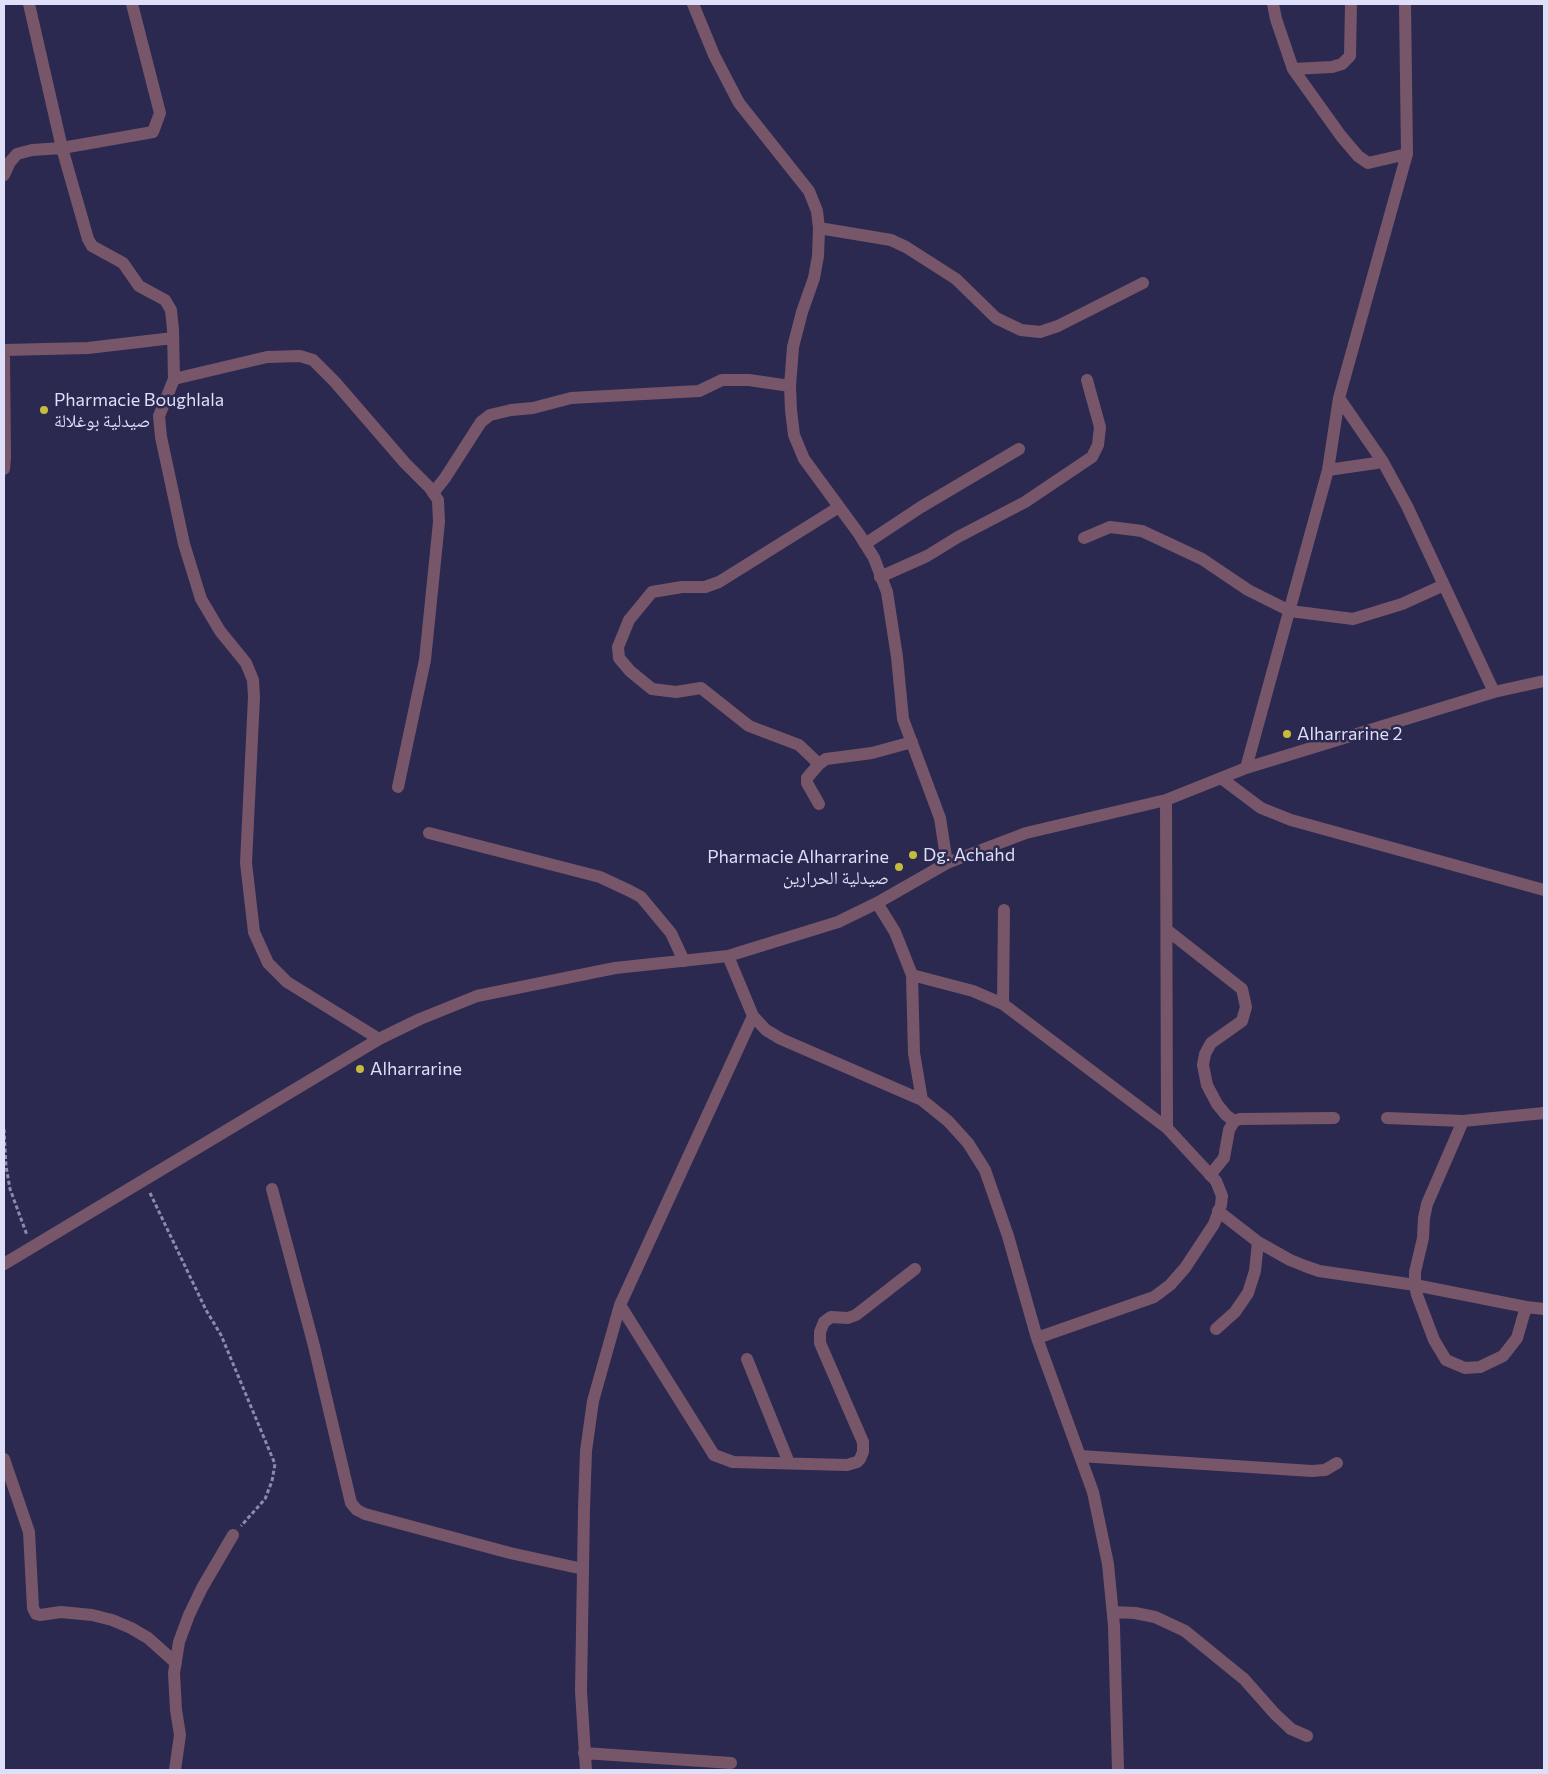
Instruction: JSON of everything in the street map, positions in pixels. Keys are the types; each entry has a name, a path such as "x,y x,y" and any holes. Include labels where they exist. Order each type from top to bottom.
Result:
{"street":[{"path":"29,4 62,148 88,238 92,246 123,263 139,286 165,300 171,310 174,379 159,416 161,437 184,544 201,599 220,631 246,663 252,680 254,697 246,863 254,932 268,962 287,982 379,1039"},
{"path":"4,175 10,162 17,154 32,150 62,148 153,132 160,113 132,4"},
{"path":"692,4 714,55 739,103 809,191 817,211 819,228 818,256 814,278 802,312 793,347 790,386 794,435 804,458 874,558 887,592 892,614 903,719 940,818 947,863"},
{"path":"1273,4 1276,19 1293,69 1341,136 1368,163 1408,154"},
{"path":"1293,69 1332,67 1342,64 1350,56 1351,4"},
{"path":"1246,768 1328,470 1338,398 1408,154 1404,4"},
{"path":"819,228 891,240 906,247 956,279 996,318 1022,330 1040,332 1058,326 1143,283"},
{"path":"4,350 88,348 173,338"},
{"path":"174,379 266,358 300,356 313,360 335,382 438,500 439,522 426,660 398,787"},
{"path":"4,358 4,470"},
{"path":"433,493 446,478 482,422 490,415 511,410 533,408 571,398 699,391 722,380 749,380 790,386"},
{"path":"880,577 926,556 1025,502 1092,457 1098,445 1100,427 1087,380"},
{"path":"1338,398 1383,462 1407,506 1494,692"},
{"path":"865,544 921,507 1019,449"},
{"path":"1328,470 1383,462"},
{"path":"819,764 799,745 749,726 701,688 676,692 652,689 630,672 619,658 618,647 629,620 652,592 682,587 705,586 719,582 839,507"},
{"path":"1084,538 1110,527 1142,531 1202,559 1248,590 1290,611 1353,619 1402,604 1444,585"},
{"path":"4,1264 379,1039 420,1019 477,996 614,968 728,956 838,922 876,904 947,863 1026,833 1166,800 1246,768 1494,692 1544,681"},
{"path":"819,804 807,783 807,778 826,759 872,753 912,742"},
{"path":"1221,778 1261,808 1291,820 1544,890"},
{"path":"1166,800 1167,1128"},
{"path":"429,833 600,877 630,891 641,897 671,934 684,961"},
{"path":"876,904 895,932 912,974 914,1053 922,1100"},
{"path":"1003,1004 1004,910"},
{"path":"1167,930 1242,989 1246,1007 1242,1021 1211,1042 1205,1054 1203,1065 1207,1085 1217,1104 1234,1121"},
{"path":"728,956 754,1016 766,1030 781,1039 922,1100 948,1121 968,1143 985,1170 1008,1236 1036,1338 1093,1492 1108,1564 1113,1612 1118,1770"},
{"path":"912,974 973,991 1003,1004 1167,1128 1216,1181 1222,1196 1214,1224 1185,1268 1170,1285 1154,1297 1036,1338"},
{"path":"586,1770 581,1691 583,1569 586,1451 593,1401 620,1305 754,1016"},
{"path":"1387,1118 1463,1121 1544,1113"},
{"path":"1210,1175 1224,1158 1230,1130 1234,1121 1240,1119 1334,1118"},
{"path":"1463,1121 1427,1204 1423,1238 1415,1272 1417,1295 1434,1340 1446,1360 1465,1368 1480,1366 1503,1356 1517,1338 1526,1307"},
{"path":"272,1189 314,1346 351,1502 357,1510 365,1514 501,1550 583,1569"},
{"path":"1218,1212 1258,1242 1290,1260 1319,1271 1415,1285 1544,1309"},
{"path":"1216,1329 1235,1312 1248,1293 1255,1271 1258,1242"},
{"path":"620,1305 714,1455 733,1462 848,1465 860,1459 863,1452 863,1442 820,1343 820,1332 824,1322 831,1317 848,1318 856,1315 915,1269"},
{"path":"747,1359 789,1463"},
{"path":"1080,1456 1312,1471 1325,1470 1337,1464"},
{"path":"4,1459 29,1532 33,1608 36,1614 61,1612 92,1615 112,1620 148,1638 176,1663"},
{"path":"175,1770 180,1735 176,1710 174,1674 180,1642 189,1615 216,1562 233,1535"},
{"path":"1113,1612 1136,1613 1155,1617 1185,1631 1244,1678 1275,1714 1291,1729 1307,1736"},
{"path":"584,1753 731,1763"}],"path":[{"path":"4,1129 6,1166 10,1189 32,1248"},
{"path":"145,1181 206,1310 221,1335 275,1464 272,1481 265,1498 233,1535"}],"place":[{"name":"Pharmacie Boughlala صيدلية بوغلالة","path":"44,410"},
{"name":"Alharrarine 2","path":"1287,734"},
{"name":"Dg. Achahd","path":"913,855"},
{"name":"Pharmacie Alharrarine صيدلية الحرارين","path":"899,867"},
{"name":"Alharrarine","path":"360,1069"}]}
